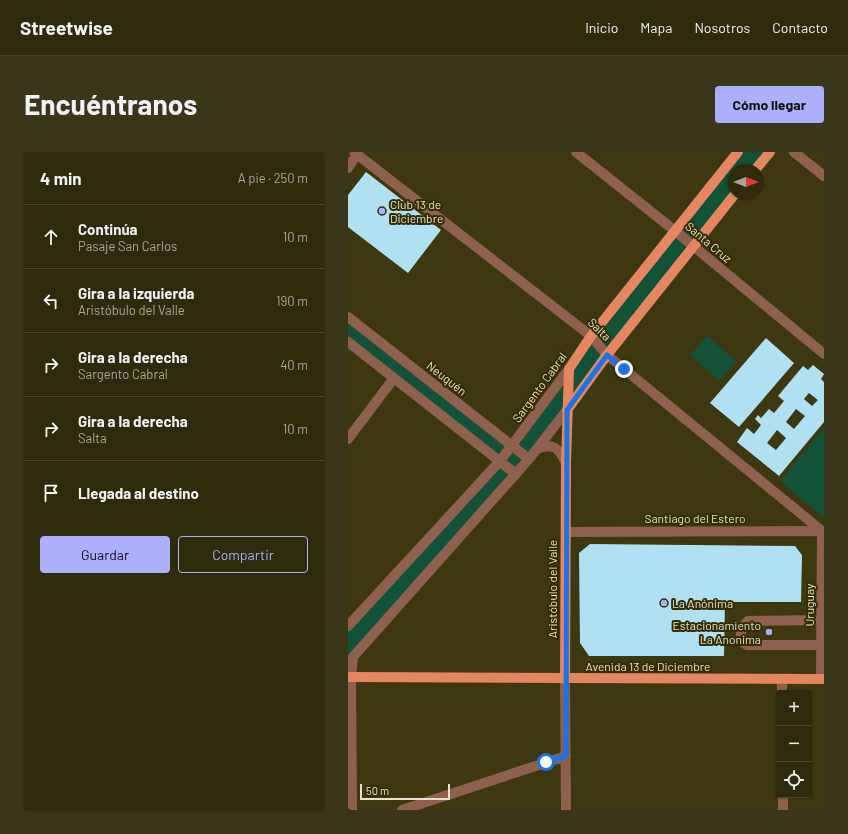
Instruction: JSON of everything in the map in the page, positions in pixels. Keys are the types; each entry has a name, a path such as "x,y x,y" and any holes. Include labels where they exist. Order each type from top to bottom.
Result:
{"main road":[{"name":"Sargento Cabral","path":"569,369 591,336 674,230 738,152"},
{"path":"760,164 770,152"},
{"path":"567,410 607,355 730,200"},
{"name":"Aristóbulo del Valle","path":"565,679 566,463 569,369"},
{"name":"Avenida 13 de Diciembre","path":"349,677 823,679"}],"street":[{"name":"Santa Cruz","path":"576,152 693,245 824,354"},
{"path":"794,152 824,176"},
{"path":"348,168 356,153"},
{"name":"Salta","path":"356,153 591,336 607,355 823,531"},
{"name":"Neuquén","path":"348,316 529,459"},
{"path":"348,342 516,474"},
{"name":"Sargento Cabral","path":"348,626 500,461 569,369"},
{"path":"348,439 394,378"},
{"path":"352,810 349,677 353,657 529,459 567,410"},
{"path":"537,449 546,446 555,448 561,452 566,463"},
{"name":"Santiago del Estero","path":"566,532 823,531"},
{"name":"Uruguay","path":"823,531 821,645 823,679"},
{"path":"821,645 747,645 741,641 741,633 742,626 748,621 822,616"},
{"name":"Aristóbulo del Valle","path":"565,679 566,810"},
{"path":"782,679 782,690"},
{"path":"402,810 566,756"},
{"path":"783,798 783,810"}],"green space":[{"path":"738,152 770,152 760,164 729,164"},
{"path":"728,165 728,200 729,200 567,410 353,657 348,677 348,626 500,461 348,342 348,317 512,446"},
{"path":"707,336 736,361 719,381 690,355"},
{"path":"824,428 824,518 780,481"}],"building":[{"name":"Club 13 de Diciembre","path":"366,172 441,230 408,273 348,227 348,195"},
{"path":"766,338 794,363 739,427 710,403"},
{"path":"813,365 824,374 821,379 824,382 824,422 779,476 737,442 747,428 754,434 761,425 755,419 758,415 761,418 769,409 774,413 784,401 778,396 803,366 808,370","holes":["809,393 818,400 812,406 804,399","796,409 805,416 794,429 786,422","777,430 786,438 776,450 767,443"]},
{"path":"590,544 795,546 802,555 801,602 725,602 724,656 589,656 580,643 579,553"}],"place":[{"name":"Club 13 de Diciembre","path":"382,211"},
{"name":"La Anónima","path":"664,603"},
{"name":"Estacionamiento La Anonima","path":"769,632"}],"route":[{"path":"546,762 566,756 565,679 567,410 607,355 624,369"}]}
